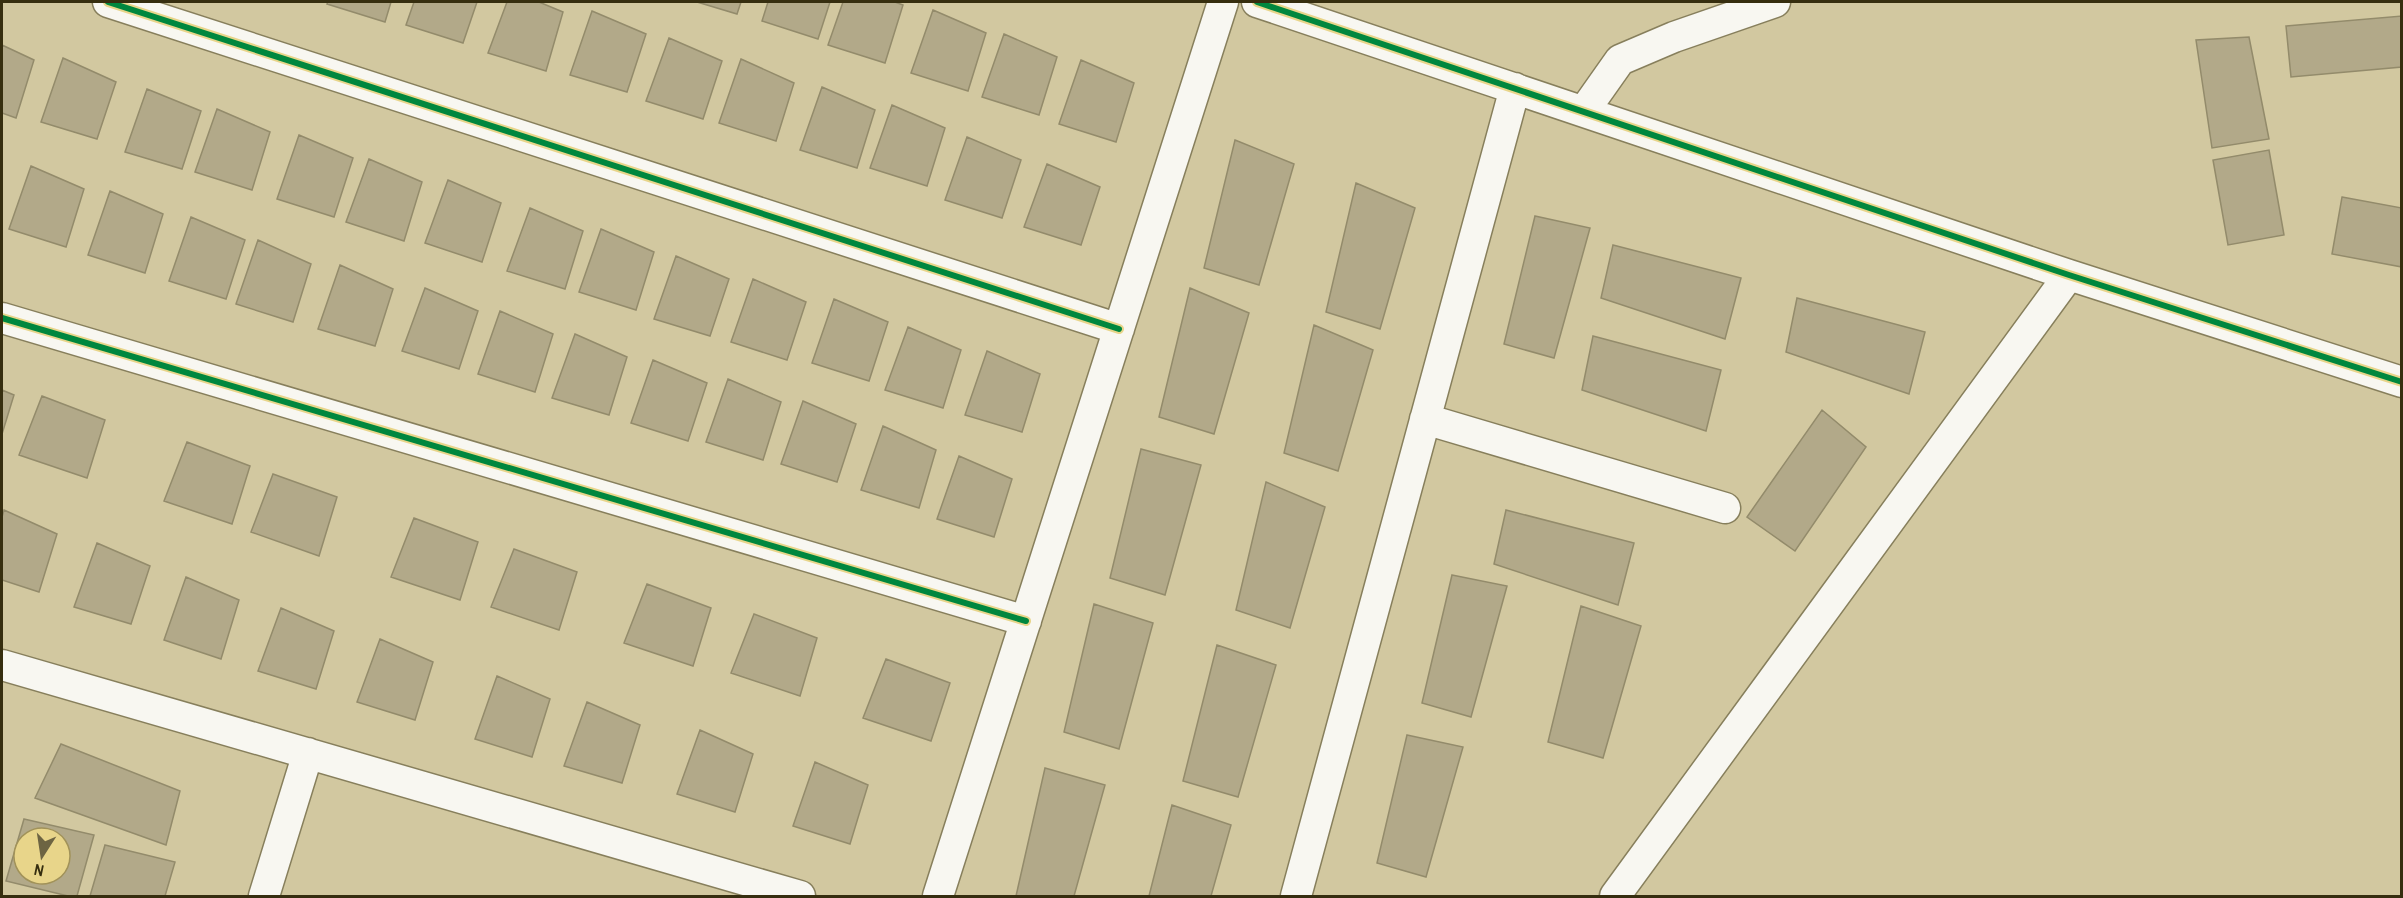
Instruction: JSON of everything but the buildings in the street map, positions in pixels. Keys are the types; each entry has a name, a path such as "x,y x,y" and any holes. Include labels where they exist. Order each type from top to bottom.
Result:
{"street":[{"path":"108,2 1119,329"},
{"path":"938,897 1222,2"},
{"path":"1257,2 2069,275 2402,382"},
{"path":"1584,111 1620,60 1674,37 1775,2"},
{"path":"1296,897 1515,88"},
{"path":"1615,897 2069,275"},
{"path":"2,318 1026,621"},
{"path":"1425,419 1725,508"},
{"path":"2,664 800,897"},
{"path":"264,897 308,753"}],"cycle path":[{"path":"108,2 1119,329"},
{"path":"1257,2 2069,275 2402,382"},
{"path":"2,318 1026,621"}]}
